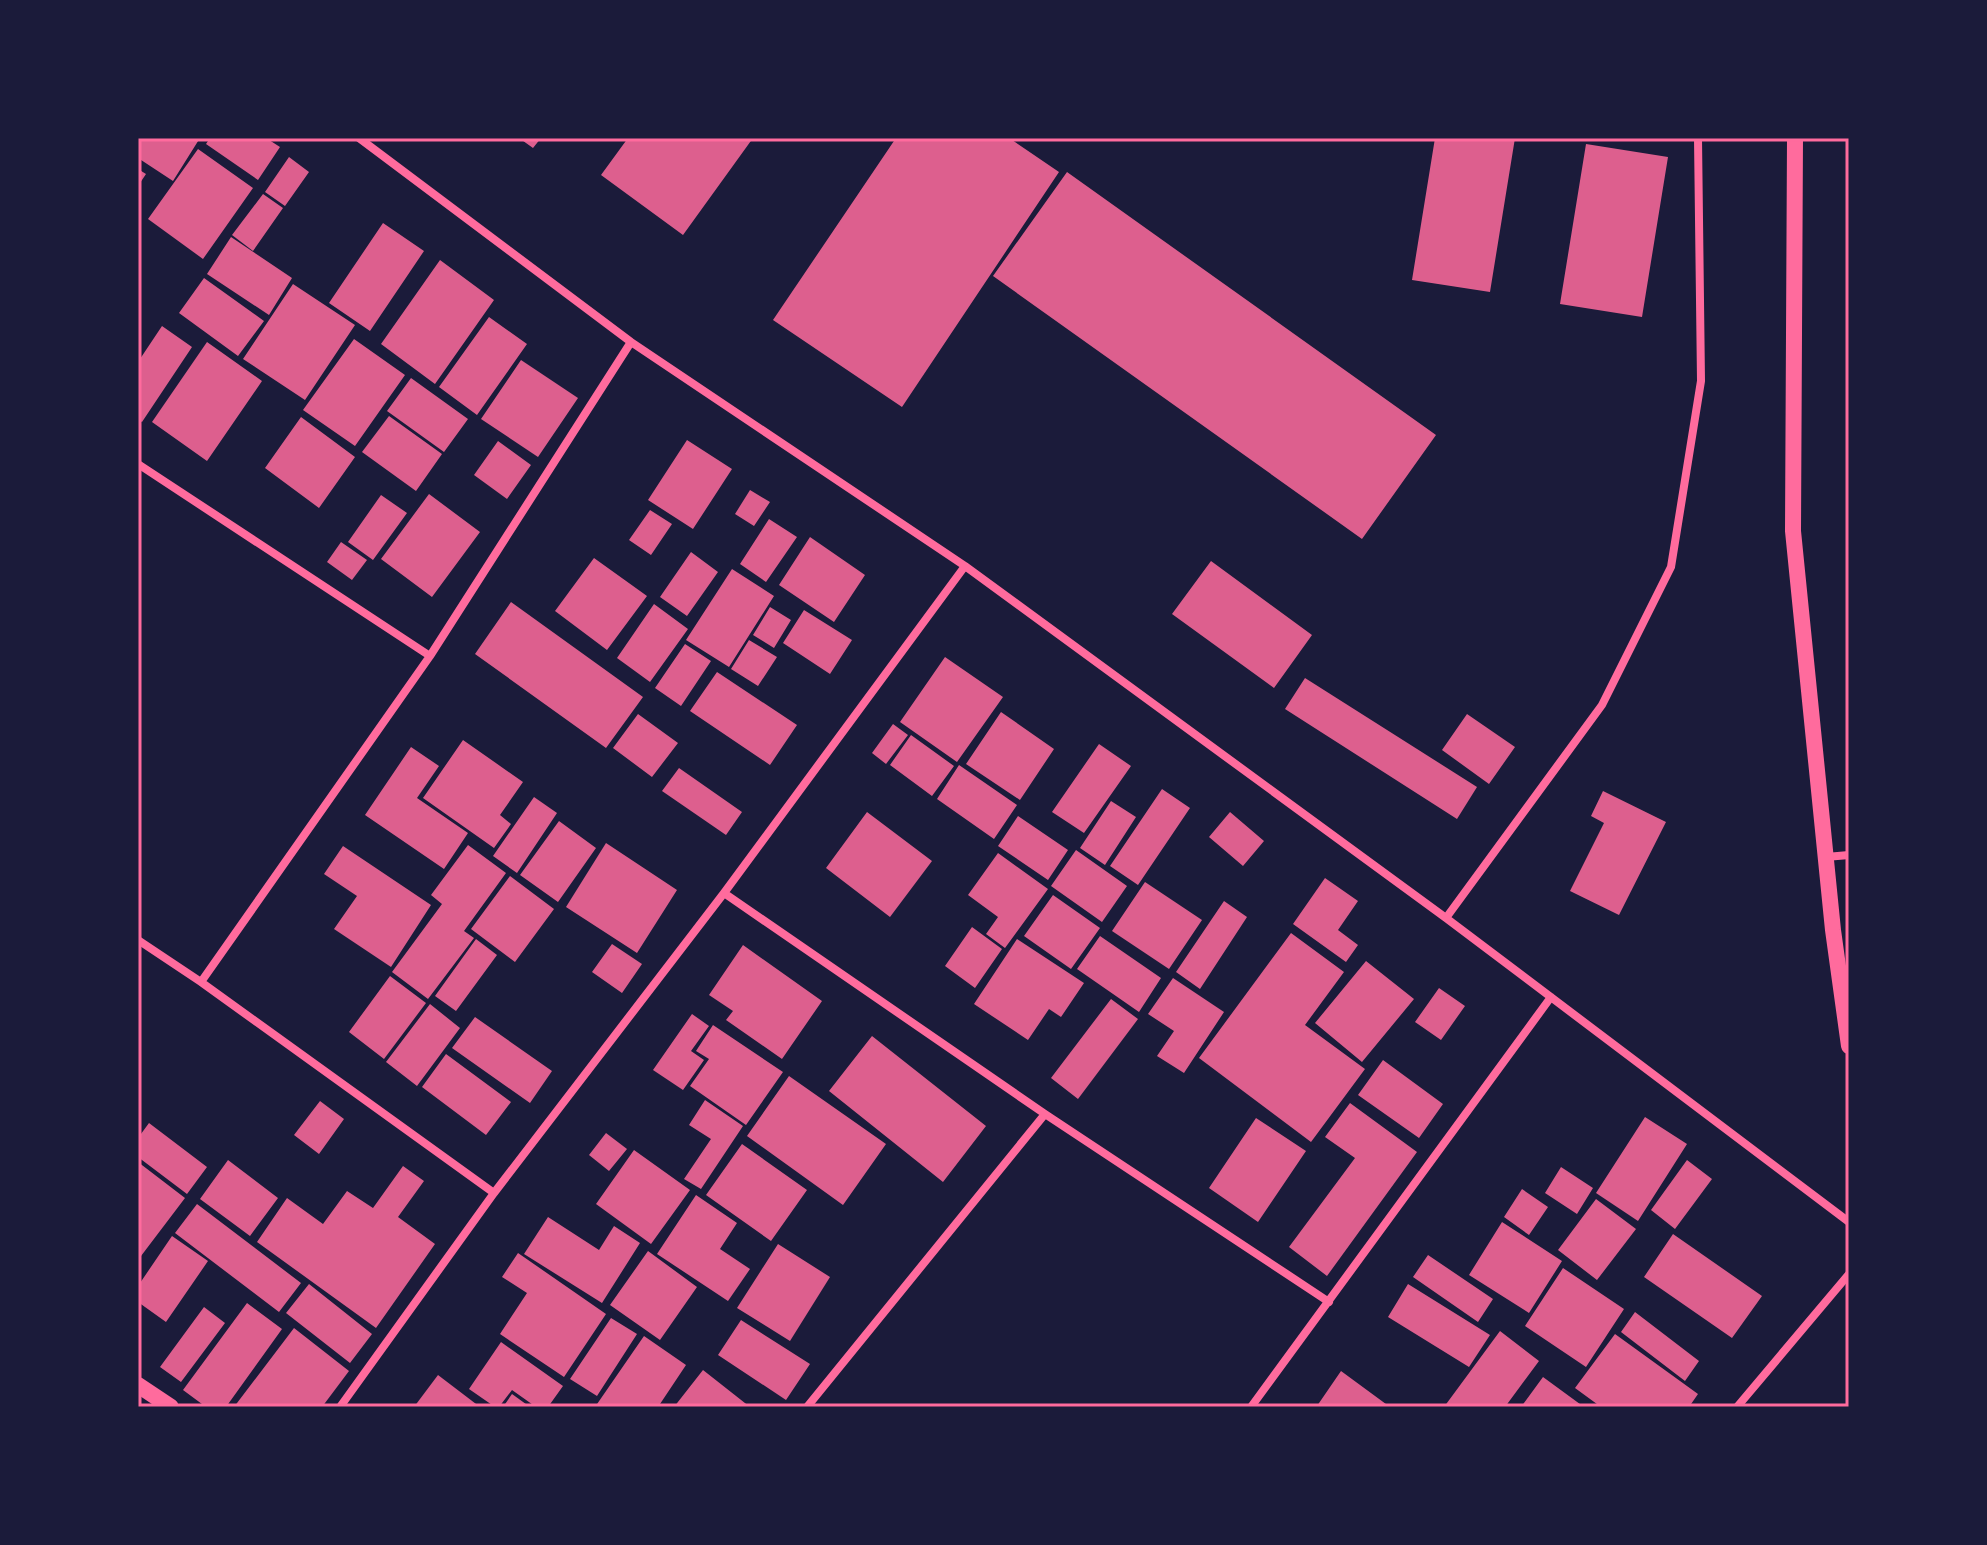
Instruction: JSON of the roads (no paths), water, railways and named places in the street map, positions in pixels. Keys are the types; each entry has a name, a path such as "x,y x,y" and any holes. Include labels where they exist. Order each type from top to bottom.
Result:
{"main road":[{"path":"1795,138 1793,531 1833,930 1849,1046"},
{"path":"138,1385 171,1407"}],"street":[{"path":"359,138 631,342 965,566 1446,918 1849,1222"},
{"path":"1446,918 1602,705 1671,567 1701,381 1698,138"},
{"path":"201,982 430,656 631,342"},
{"path":"138,464 430,656"},
{"path":"340,1407 494,1193 724,893 965,566"},
{"path":"1826,857 1849,855"},
{"path":"724,893 1045,1114 1329,1302"},
{"path":"138,940 494,1193"},
{"path":"1251,1407 1551,997"},
{"path":"807,1407 1045,1114"},
{"path":"1737,1407 1849,1274"}]}
